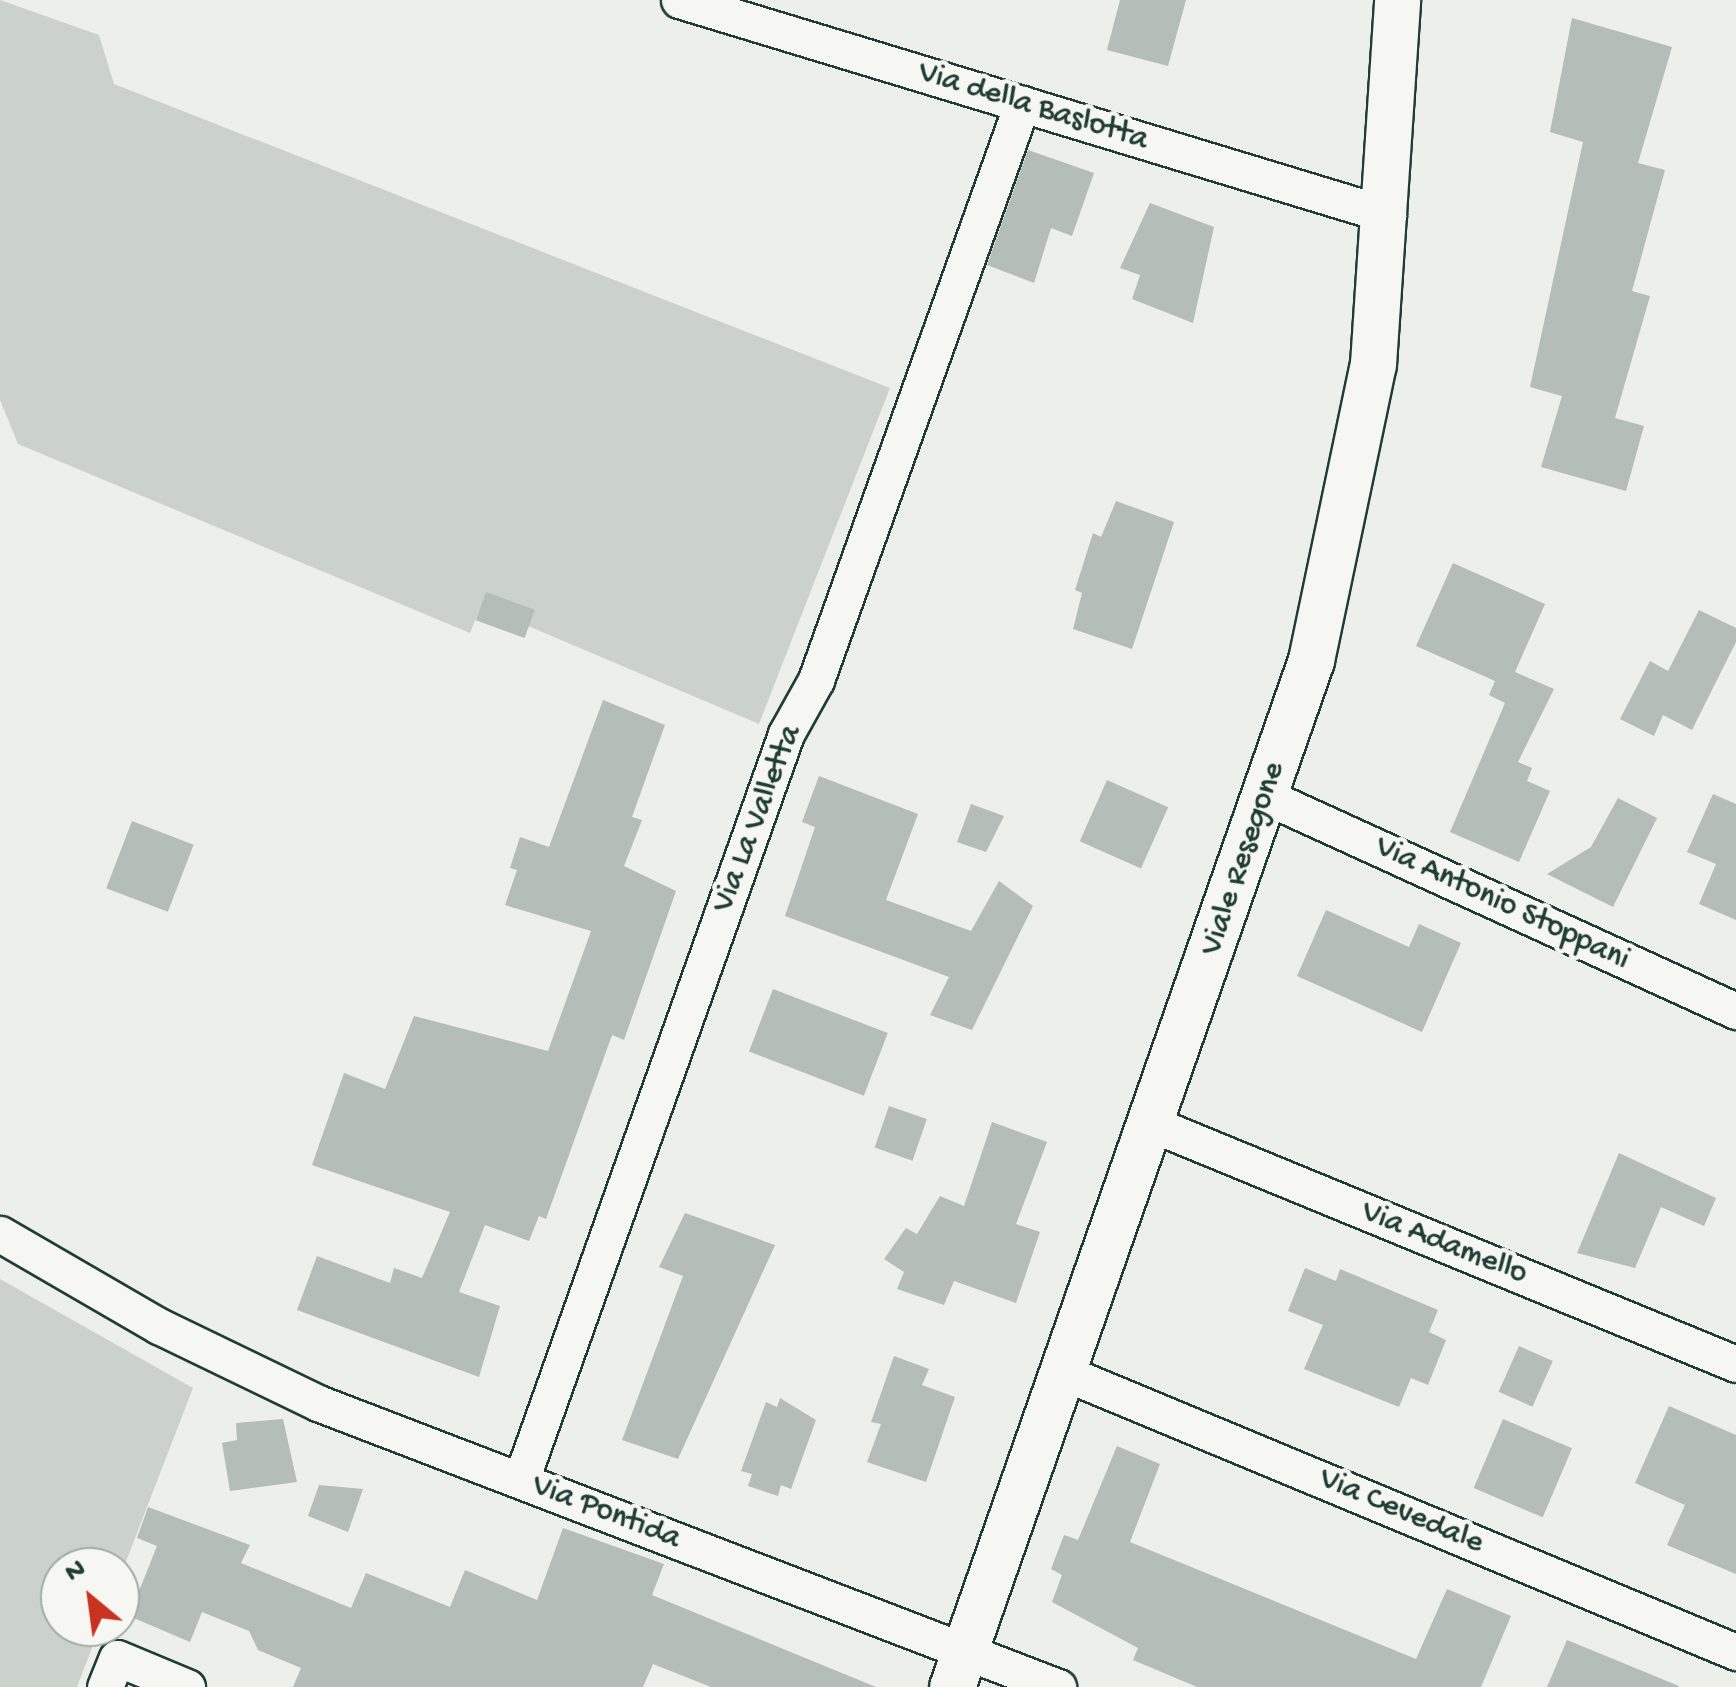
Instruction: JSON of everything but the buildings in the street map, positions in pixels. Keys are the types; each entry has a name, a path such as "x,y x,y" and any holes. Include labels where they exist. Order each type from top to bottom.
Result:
{"street":[{"name":"Via della Baslotta","path":"678,0 1388,214"},
{"name":"Viale Resegone","path":"958,1669 1267,797 1346,516 1388,214 1396,0"},
{"name":"Via La Valletta","path":"521,1480 786,734 816,680 1022,104"},
{"name":"Via Antonio Stoppani","path":"1267,797 1736,1010"},
{"name":"Via Adamello","path":"1152,1124 1736,1364"},
{"name":"Via Pontida","path":"0,1234 159,1326 318,1403 521,1480 958,1669 1058,1687"},
{"name":"Via Cevedale","path":"1065,1373 1736,1652"},
{"path":"111,1672 187,1687"}],"shaded area":[{"path":"0,0 99,35 114,84 890,388 759,724 481,606 470,633 18,444 0,400"},
{"path":"0,1279 193,1388 132,1547 40,1547 40,1647 92,1647 77,1687 0,1687"}]}
